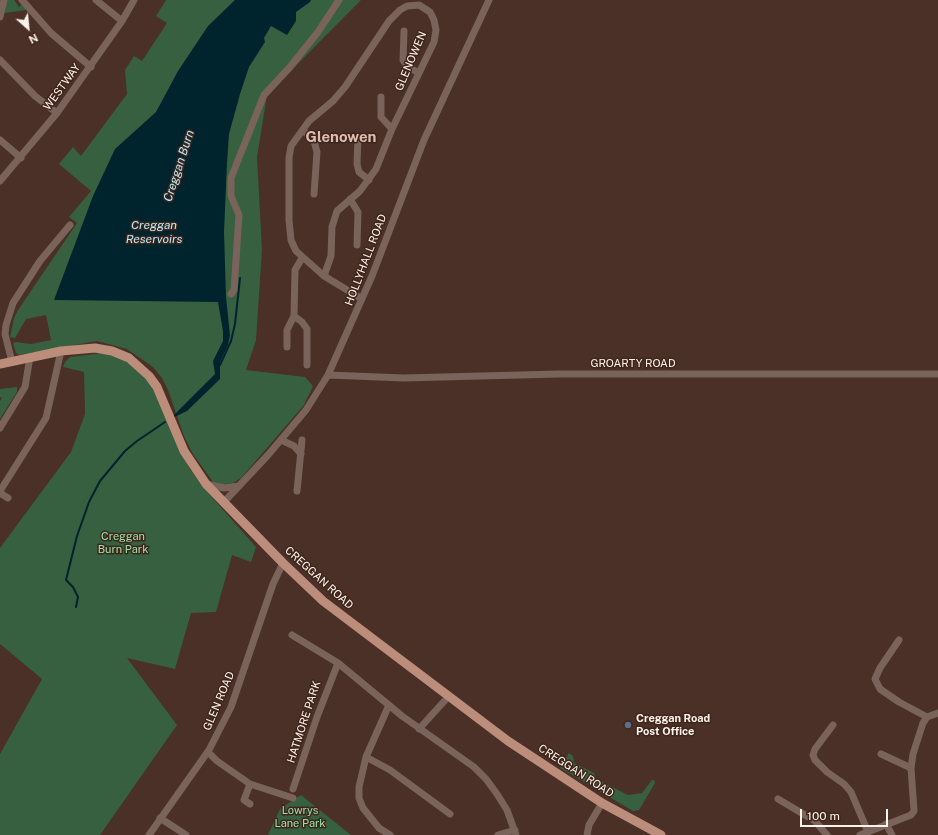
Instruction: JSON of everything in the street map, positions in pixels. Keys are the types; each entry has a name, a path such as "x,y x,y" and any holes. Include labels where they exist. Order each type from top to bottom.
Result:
{"main road":[{"name":"CREGGAN ROAD","path":"0,364 61,351 95,348 112,351 129,358 140,366 156,387 184,451 206,484 283,563 323,600 448,697 508,741 602,803 661,835"}],"street":[{"path":"0,17 4,0"},
{"path":"22,0 51,33 90,67"},
{"path":"96,0 122,22"},
{"name":"WESTWAY","path":"0,181 21,158 57,113 122,22 134,0"},
{"path":"231,294 234,290 240,215 230,196 231,178 264,95 290,67 318,32 339,0"},
{"name":"HOLLYHALL ROAD","path":"223,503 281,440 306,410 328,375 362,299 424,140 489,0"},
{"name":"GLENOWEN","path":"324,276 331,256 332,227 337,211 369,180 418,73 434,42 436,30 433,17 422,3 407,6 400,10 389,21 345,87 333,101 309,121 291,146 289,158 289,220 291,240 296,251 302,258 324,276 362,299"},
{"path":"404,32 403,60 408,67 418,73"},
{"path":"0,60 35,96 57,113"},
{"path":"381,97 381,117 392,129"},
{"path":"302,130 314,141 317,152 314,194"},
{"path":"358,138 357,164 359,172 369,180"},
{"path":"0,140 21,158"},
{"path":"350,200 358,212 357,245"},
{"path":"12,362 5,334 6,325 13,303 40,261 70,225"},
{"path":"287,347 287,330 294,316 295,270 302,258"},
{"path":"294,316 302,322 307,329 307,365"},
{"path":"8,498 0,492 46,418 61,351"},
{"path":"0,428 25,387 30,357"},
{"name":"GROARTY ROAD","path":"328,375 404,378 558,374 938,374"},
{"path":"281,440 294,446 301,454"},
{"path":"297,491 302,440"},
{"path":"206,484 224,488 239,486"},
{"name":"GLEN ROAD","path":"149,835 208,752 231,707 273,584 283,563"},
{"path":"292,635 338,664 420,729 474,767 486,779 507,810 515,832 498,835"},
{"path":"899,640 880,668 875,679 880,689 899,702 927,717"},
{"name":"HATMORE PARK","path":"293,789 316,717 338,664"},
{"path":"420,729 448,697"},
{"path":"389,705 366,757 358,787 359,798 363,808 375,823 390,835"},
{"path":"860,835 911,815 914,811 911,768 919,736 927,717 938,712"},
{"path":"833,725 813,755 815,760 827,772 844,784 850,792 868,832"},
{"path":"208,752 217,761 250,784 289,799"},
{"path":"881,754 911,768"},
{"path":"366,757 390,770 441,809 450,814"},
{"path":"245,801 250,784"},
{"path":"778,799 815,821 827,835"},
{"path":"587,835 589,825 602,803"},
{"path":"160,818 186,835"},
{"path":"886,824 892,835"}],"green space":[{"path":"5,0 14,0 19,7 22,4 27,10 4,13"},
{"path":"166,0 361,0 267,95 257,157 262,250 256,340 246,370 305,377 313,386 304,405 241,478 233,483 221,485 213,482 193,454 184,436 168,390 162,378 153,367 127,349 97,341 19,355 16,353 13,343 31,344 51,340 46,315 26,319 15,338 10,337 14,318 18,310 77,223 69,217 91,191 59,164 73,147 81,156 127,94 125,70 134,56 142,61 167,23 156,16"},
{"name":"Creggan Burn Park","path":"104,353 121,359 135,367 153,387 180,452 190,469 201,485 256,547 251,562 232,555 216,612 191,613 175,669 127,658 177,725 100,835 0,835 0,754 42,679 0,644 0,548 71,452 85,414 84,372 63,367 65,362 70,357"},
{"path":"17,387 17,392 0,419 0,401 2,398 0,397 0,389"},
{"path":"569,753 573,756 574,763 594,773 596,779 628,795 642,793 652,780 654,780 655,783 639,810 633,811 560,768"},
{"name":"Lowrys Lane Park","path":"301,795 351,835 268,835 280,809"}],"water":[{"name":"Creggan Reservoirs","path":"235,0 311,0 296,12 296,21 287,35 271,26 264,38 265,42 249,67 229,134 224,232 226,297 230,335 228,345 220,362 220,379 187,411 170,419 215,374 213,361 223,341 223,331 218,302 54,300 93,196 115,149 156,112 178,71 208,26"}],"waterway":[{"path":"220,365 231,341 235,324 240,278"},
{"name":"Creggan Burn","path":"76,607 78,597 73,587 66,580 77,536 89,502 100,481 125,451 165,422"}],"place":[{"name":"Creggan Road Post Office","path":"628,725"}],"district":[{"name":"Glenowen","path":"341,137"}]}
